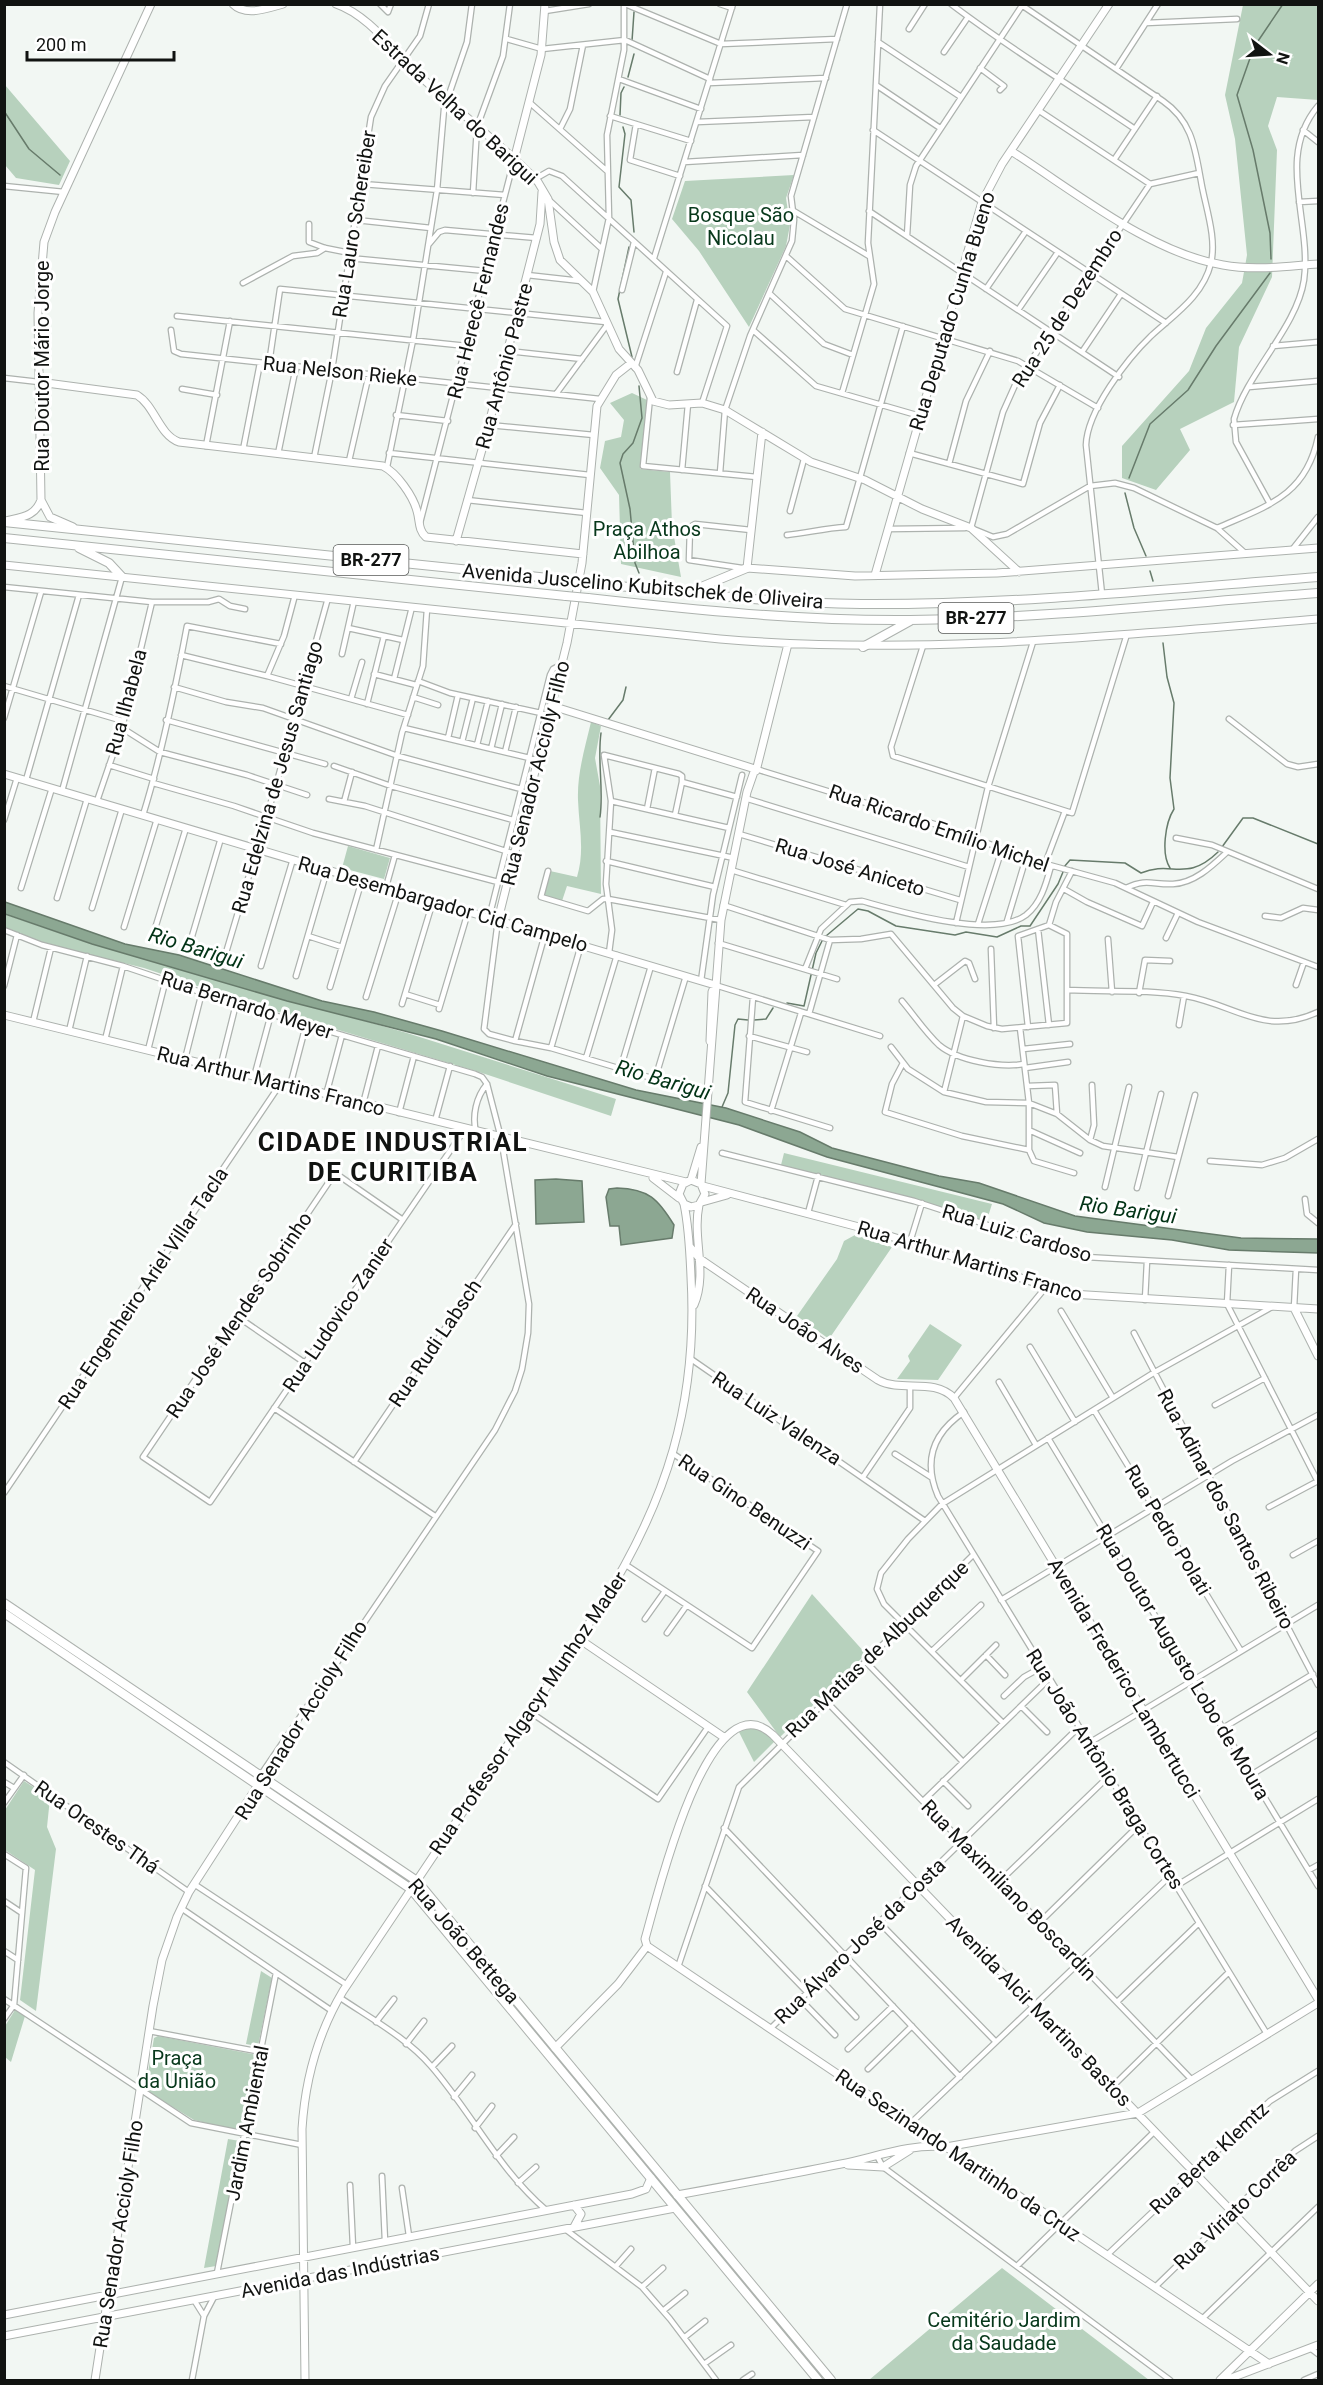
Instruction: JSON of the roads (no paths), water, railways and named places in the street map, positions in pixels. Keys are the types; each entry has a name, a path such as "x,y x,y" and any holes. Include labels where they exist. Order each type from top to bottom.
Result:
{"highway":[{"name":"Avenida Juscelino Kubitschek de Oliveira","path":"4,521 786,602 882,604 982,602 1318,577"},
{"name":"Avenida Juscelino Kubitschek de Oliveira","path":"4,538 762,616 911,620"},
{"path":"71,544 109,563 122,577"},
{"path":"684,593 716,583 747,568"},
{"name":"BR-277","path":"911,620 1029,615 1318,593"},
{"path":"863,647 911,620"}],"main road":[{"name":"Rua João Bettega","path":"4,1603 106,1677"},
{"name":"Rua João Bettega","path":"4,1613 261,1776 417,1881 555,2048 560,2060 620,2140 818,2380"},
{"name":"Rua João Bettega","path":"115,1683 411,1889 535,2038 560,2060 627,2134 831,2380"},
{"path":"535,2038 542,2032"},
{"path":"620,2140 627,2134"},
{"path":"687,2222 694,2216"},
{"path":"793,2350 800,2344"},
{"path":"800,2358 807,2352"}],"street":[{"name":"Rua Doutor Mário Jorge","path":"84,531 47,514 41,500 40,266 47,232 151,4"},
{"path":"233,4 240,10 249,11 283,4"},
{"path":"380,4 388,12 391,4"},
{"name":"Rua Lauro Schereiber","path":"314,458 332,370 371,117 384,86 420,36 429,4"},
{"path":"387,467 413,340 436,190 446,100 467,42 472,4"},
{"path":"473,193 477,128 507,39 510,4"},
{"path":"545,8 589,4"},
{"path":"593,292 609,218 607,171 610,116 625,40 625,4 721,44 837,39"},
{"path":"654,258 732,6 720,4"},
{"path":"720,473 725,410 753,330 794,233 791,199 847,4"},
{"path":"842,393 874,284 869,256 869,211 880,4"},
{"path":"909,29 925,4"},
{"path":"951,4 999,40 1135,129"},
{"name":"Rua Deputado Cunha Bueno","path":"875,575 960,272 982,202 1011,151 1109,4"},
{"path":"1116,69 1158,4"},
{"name":"Estrada Velha do Barigui","path":"338,5 358,17 446,100 535,179 548,199 558,254 567,268 593,292 619,349 633,366 650,398"},
{"path":"907,236 910,184 918,160 1022,5 1157,96 1174,109 1188,127 1212,241 1211,263 1194,297 1142,346 1119,377 1098,408 1087,434 1097,565 1102,594"},
{"name":"Rua Herecê Fernandes","path":"419,526 458,384 542,49 545,8"},
{"path":"944,52 968,17"},
{"path":"1146,23 1237,19"},
{"path":"507,39 542,49 625,40 710,81 826,78"},
{"path":"878,42 961,97"},
{"path":"560,129 570,109 583,45"},
{"path":"980,68 1004,86 1000,90"},
{"path":"618,79 701,109"},
{"path":"876,85 940,128"},
{"path":"1114,160 1157,96"},
{"path":"529,102 607,171"},
{"path":"1270,504 1239,448 1233,425 1238,408 1298,299 1305,265 1296,163 1303,130 1318,106"},
{"path":"1038,110 1150,184 1199,173"},
{"path":"610,116 691,141"},
{"path":"697,122 814,117"},
{"path":"636,124 630,160 680,176"},
{"path":"873,130 1166,323"},
{"path":"1303,130 1318,142"},
{"path":"1011,151 1158,244 1211,263 1254,268 1318,264"},
{"path":"684,162 803,155"},
{"path":"535,179 549,171 557,173 727,326 702,403"},
{"path":"362,184 505,195"},
{"name":"Rua 25 de Dezembro","path":"971,528 1007,403 1027,365 1150,184"},
{"path":"4,186 64,192"},
{"name":"Rua Antônio Pastre","path":"456,541 489,425 537,238 543,209 542,189"},
{"path":"548,199 602,249"},
{"path":"1299,202 1318,201"},
{"path":"792,210 869,256"},
{"path":"869,211 1119,377"},
{"path":"356,220 430,228"},
{"path":"309,224 309,242 325,249 350,255 486,271"},
{"path":"428,246 439,232 445,230 537,238"},
{"path":"986,289 1026,231"},
{"path":"622,290 634,242"},
{"path":"243,283 293,256 317,253 325,249"},
{"path":"1018,310 1058,252"},
{"path":"786,256 841,306 864,315 990,351 1027,365 1098,408"},
{"path":"600,399 619,371 633,366 666,272"},
{"path":"527,275 582,281"},
{"path":"269,364 280,289 606,323 556,394"},
{"path":"769,293 824,344 853,355"},
{"path":"1082,352 1121,294"},
{"path":"677,372 697,300"},
{"path":"177,316 467,346"},
{"path":"207,446 225,359 230,321"},
{"path":"787,535 807,533 818,528 846,527 903,326"},
{"name":"Rua Nelson Rieke","path":"171,330 176,353 600,399"},
{"path":"753,330 813,384 920,416"},
{"path":"1273,346 1318,342"},
{"path":"508,351 582,359"},
{"path":"949,464 971,388 990,351"},
{"path":"243,450 260,363"},
{"path":"278,454 296,367"},
{"path":"349,461 369,374"},
{"path":"4,378 136,395 147,404 168,435 179,442 387,467 413,502 419,526 426,537 583,554"},
{"path":"1250,387 1318,381"},
{"path":"909,453 1023,484 1040,423 1060,385"},
{"path":"182,389 217,395"},
{"path":"757,477 643,466 650,398 663,405 702,403 725,410 804,459 860,478 993,537 1007,534 1090,486 1105,483 1128,486 1217,528 1245,554"},
{"name":"Rua Senador Accioly Filho","path":"515,1041 489,1034 484,1029 498,920 563,664 571,624 583,554 594,435 600,399"},
{"path":"682,470 688,404"},
{"path":"396,415 448,421"},
{"path":"1233,425 1318,419"},
{"path":"489,425 594,435"},
{"path":"747,568 762,432"},
{"path":"1217,528 1270,504 1288,493 1302,480 1312,463 1318,437"},
{"path":"389,453 590,475"},
{"path":"790,511 804,459"},
{"name":"Rua Doutor Mário Jorge","path":"4,521 30,515 37,509 41,500"},
{"path":"467,500 586,513"},
{"path":"1292,550 1318,517"},
{"path":"751,530 691,525 689,560 747,568 875,575 1019,572 1318,548"},
{"path":"888,529 971,528 1019,572"},
{"path":"4,565 571,624 788,644 863,647 1033,642 1318,619"},
{"path":"62,791 122,577"},
{"path":"4,587 152,602 208,602 219,598 230,606 245,609"},
{"path":"4,718 41,592"},
{"path":"267,676 281,644 295,595"},
{"path":"26,780 79,596"},
{"name":"Rua Edelzina de Jesus Santiago","path":"225,956 267,817 328,598"},
{"path":"342,654 354,601"},
{"name":"Rua Ilhabela","path":"97,801 122,728 152,602"},
{"path":"394,679 412,607"},
{"path":"376,850 404,728 423,663 422,647 427,609"},
{"path":"143,815 154,781 187,626 281,644"},
{"path":"348,628 404,640"},
{"path":"923,646 891,754 900,760 1072,813 1127,634"},
{"path":"367,704 384,636"},
{"path":"956,923 988,787 1033,642"},
{"path":"704,1136 688,1181 679,1190 682,1201 691,1207 701,1203 705,1194 702,1185 711,1051 712,992 715,985 723,905 739,834 754,784 755,769 788,644"},
{"path":"182,656 267,676 408,716"},
{"path":"351,699 362,662"},
{"path":"489,918 552,671 563,664"},
{"path":"374,674 550,715"},
{"path":"4,686 123,721"},
{"path":"174,687 226,702 258,707 398,756 521,789"},
{"path":"448,738 458,695"},
{"path":"413,697 438,705"},
{"path":"462,742 473,698"},
{"path":"477,745 488,701"},
{"path":"491,749 502,704"},
{"name":"Rua Ricardo Emílio Michel","path":"552,706 1126,888 1179,913 1318,968"},
{"path":"505,752 516,707"},
{"path":"1230,719 1287,764 1298,767 1318,764"},
{"path":"166,720 325,764"},
{"path":"122,728 160,752 307,795"},
{"path":"404,728 538,760"},
{"path":"586,1058 613,954 606,861 611,801 604,755 681,775 682,782 675,815"},
{"path":"109,765 313,833 498,882"},
{"path":"334,766 391,786 513,820"},
{"path":"647,809 656,768"},
{"path":"345,802 352,772"},
{"name":"Rua Desembargador Cid Campelo","path":"4,774 880,1035"},
{"path":"701,981 715,887 742,775"},
{"path":"4,820 17,778"},
{"path":"682,782 737,797"},
{"path":"21,888 52,788"},
{"path":"57,898 87,799"},
{"path":"329,799 514,854"},
{"path":"748,799 969,867"},
{"path":"611,801 729,828"},
{"path":"92,908 122,809"},
{"path":"1045,864 1065,811"},
{"path":"124,927 157,819"},
{"path":"153,935 186,828"},
{"path":"610,832 734,858"},
{"name":"Rua José Aniceto","path":"739,834 960,900"},
{"path":"190,943 221,838"},
{"path":"1176,838 1212,845 1226,853 1318,889"},
{"path":"978,924 1002,849"},
{"path":"1126,888 1147,881 1171,884 1188,880 1206,870 1226,853"},
{"path":"386,887 395,855"},
{"path":"1007,921 1026,858"},
{"path":"261,966 292,860"},
{"path":"606,861 715,887"},
{"path":"805,969 846,905 859,900 927,919 956,923 978,924 1007,921 1026,915 1043,892 1051,866"},
{"path":"296,976 327,870"},
{"path":"731,870 846,905"},
{"path":"1049,925 1056,902 1064,889 1066,870"},
{"path":"548,871 541,897 590,911 600,901 608,899 721,920"},
{"path":"330,987 362,880"},
{"path":"1064,889 1087,902 1142,926 1153,902"},
{"path":"366,997 399,891"},
{"path":"402,1004 433,901"},
{"path":"723,905 824,937 861,939 891,934 963,1016 994,1028 1020,1028 1067,1023 1067,933 1049,925 1018,936 1028,1027"},
{"path":"1265,916 1281,918 1302,908 1318,910"},
{"path":"405,994 440,1007 468,912"},
{"path":"1166,938 1179,913"},
{"path":"1038,929 1049,1025"},
{"name":"Rua Bernardo Meyer","path":"4,930 51,948 123,966 237,1004 450,1066 479,1076 487,1084"},
{"path":"545,934 515,1041 551,1048 655,1079 686,976"},
{"path":"4,986 17,935"},
{"path":"308,936 342,947"},
{"path":"809,1014 824,937"},
{"path":"1108,939 1112,992"},
{"path":"718,943 837,979"},
{"path":"551,1048 581,945"},
{"path":"33,1022 51,948"},
{"path":"991,949 994,1028"},
{"path":"69,1031 87,956"},
{"path":"1139,993 1145,960 1170,961"},
{"path":"934,985 964,962 969,963 975,979"},
{"path":"1296,985 1304,962"},
{"path":"105,1040 123,966"},
{"path":"620,1070 651,966"},
{"path":"148,1050 166,979"},
{"path":"1067,990 1184,996 1266,1022 1298,1019 1318,1012"},
{"path":"185,1059 202,992"},
{"path":"1179,1025 1184,996"},
{"path":"753,997 744,1100 750,1105 830,1128"},
{"path":"902,1002 937,1043 953,1052 995,1065 1025,1066 1068,1062"},
{"path":"220,1068 237,1004"},
{"path":"771,1111 801,1012"},
{"path":"254,1077 271,1014"},
{"name":"Rua Arthur Martins Franco","path":"4,1015 642,1173 688,1181"},
{"path":"944,1092 963,1016"},
{"path":"290,1086 306,1025"},
{"path":"1020,1028 1029,1103 1031,1131 1029,1150 1034,1161 1074,1173"},
{"path":"326,1095 342,1035"},
{"path":"750,1036 807,1052"},
{"path":"1023,1049 1070,1044"},
{"path":"363,1104 378,1046"},
{"path":"891,1047 908,1069 944,1092 986,1102 1029,1103 1057,1114 1090,1140 1114,1149 1178,1157"},
{"path":"399,1113 414,1056"},
{"path":"903,1063 892,1084 885,1112 962,1136 1029,1150"},
{"path":"435,1122 450,1066"},
{"name":"Rua Engenheiro Ariel Villar Tacla","path":"4,1492 281,1083"},
{"path":"476,1132 474,1117 480,1092 487,1084"},
{"name":"Rua Senador Accioly Filho","path":"95,2380 149,2031 162,1960 181,1908 194,1884 260,1786 261,1776 502,1418 522,1369 528,1333 529,1304 501,1138 487,1084"},
{"path":"1027,1086 1054,1085 1057,1114"},
{"path":"1090,1140 1094,1125 1092,1085"},
{"path":"1105,1187 1129,1087"},
{"path":"1137,1188 1161,1094"},
{"path":"1168,1196 1195,1095"},
{"name":"Rua Ludovico Zanier","path":"210,1502 465,1129"},
{"path":"1031,1131 1080,1153"},
{"path":"1210,1161 1262,1165 1285,1158 1318,1139"},
{"name":"Rua Luiz Cardoso","path":"722,1153 922,1203 1076,1255 1094,1258 1318,1270"},
{"name":"Rua José Mendes Sobrinho","path":"210,1502 144,1457 335,1173 403,1220"},
{"name":"Rua Arthur Martins Franco","path":"642,1173 664,1185 682,1201"},
{"path":"808,1213 818,1176"},
{"path":"688,1181 702,1185"},
{"name":"Rua Arthur Martins Franco","path":"702,1185 910,1242 1071,1294 1318,1309"},
{"name":"Rua Arthur Martins Franco","path":"701,1203 714,1197 733,1195"},
{"path":"1305,1200 1307,1214 1318,1223"},
{"name":"Rua Professor Algacyr Munhoz Mader","path":"305,2380 302,2145 309,2075 339,1997 579,1639 626,1565 650,1517 672,1453 685,1403 691,1359 690,1247 682,1201"},
{"name":"Rua Professor Algacyr Munhoz Mader","path":"692,1310 701,1285 697,1218 701,1203"},
{"path":"910,1242 922,1203"},
{"name":"Rua Rudi Labsch","path":"354,1462 516,1224"},
{"name":"Rua João Alves","path":"690,1247 700,1259 878,1380 889,1385 910,1387"},
{"path":"1145,1300 1147,1261"},
{"path":"1229,1265 1227,1304 1318,1482 1269,1507"},
{"path":"1296,1269 1294,1308 1318,1356"},
{"path":"863,1477 910,1408 910,1387 937,1387 954,1398 1041,1293"},
{"path":"1003,1723 880,1598 878,1579 942,1503 1155,1372 1272,1307"},
{"path":"1061,1311 1113,1398"},
{"path":"238,1317 305,1363"},
{"name":"Rua Adinar dos Santos Ribeiro","path":"1134,1333 1318,1684"},
{"path":"1030,1347 1075,1422"},
{"name":"Rua Luiz Valenza","path":"691,1359 925,1521"},
{"path":"1215,1405 1265,1378"},
{"path":"999,1382 1036,1445"},
{"name":"Avenida Frederico Lambertucci","path":"954,1398 1318,2001"},
{"path":"274,1408 435,1516"},
{"name":"Rua Pedro Polati","path":"1094,1410 1241,1651"},
{"path":"931,1477 931,1454 935,1442 944,1428 964,1412"},
{"path":"1001,1600 1208,1475 1318,1415"},
{"name":"Rua Doutor Augusto Lobo de Moura","path":"1048,1438 1318,1886"},
{"name":"Rua Gino Benuzzi","path":"672,1453 818,1551 752,1648 687,1605"},
{"path":"895,1454 931,1477"},
{"name":"Rua João Antônio Braga Cortes","path":"931,1477 942,1503 1267,2034"},
{"path":"1293,1555 1318,1542"},
{"name":"Rua Matias de Albuquerque","path":"678,1967 739,1787 865,1660 974,1555"},
{"path":"626,1565 687,1605 667,1634"},
{"path":"645,1619 665,1591"},
{"path":"932,1652 981,1605"},
{"path":"1089,1743 1318,1605"},
{"path":"555,2048 613,1988 647,1946 645,1939 692,1792 705,1764 725,1738 579,1639"},
{"path":"961,1680 996,1645"},
{"path":"986,1655 1005,1675"},
{"path":"865,1660 963,1762"},
{"path":"1004,1696 1024,1677 1042,1667"},
{"path":"1223,1728 1313,1674"},
{"path":"923,1801 1049,1679"},
{"name":"Rua Maximiliano Boscardin","path":"825,1700 1192,2080"},
{"path":"1021,1706 1047,1732"},
{"path":"530,1712 658,1800 708,1726"},
{"name":"Avenida Alcir Martins Bastos","path":"725,1738 743,1725 756,1723 781,1743 1318,2301"},
{"name":"Rua Álvaro José da Costa","path":"770,2029 1079,1727"},
{"path":"1251,1775 1318,1734"},
{"name":"Rua Orestes Thá","path":"4,1762 189,1892"},
{"path":"4,1803 24,1775"},
{"path":"1000,1881 1109,1776"},
{"path":"944,1781 968,1806"},
{"path":"4,1782 14,1788"},
{"path":"1176,1886 1318,1799"},
{"path":"1040,1922 1139,1826"},
{"path":"724,1828 960,2077"},
{"path":"4,1854 26,1868 14,2005 4,2019"},
{"path":"1309,1870 1318,1865"},
{"path":"911,2123 1170,1876"},
{"path":"194,1884 347,1985"},
{"path":"705,1886 807,1992"},
{"path":"4,1901 22,1913"},
{"path":"181,1908 332,2011"},
{"path":"879,1922 996,2042"},
{"path":"1117,2002 1199,1923"},
{"name":"Rua Sezinando Martinho da Cruz","path":"647,1946 1269,2364"},
{"path":"4,1951 18,1960"},
{"path":"1112,2087 1229,1972"},
{"name":"Jardim Ambiental","path":"217,2273 276,1973"},
{"path":"820,1979 856,2017"},
{"path":"339,1997 406,2044 432,2067 496,2156 518,2183 546,2210"},
{"path":"4,1999 191,2123 302,2145"},
{"path":"376,2022 393,1999"},
{"path":"800,1999 835,2035"},
{"path":"677,2195 912,2148 946,2147 1138,2114 1318,2001"},
{"path":"848,2049 893,2006"},
{"path":"406,2044 424,2021"},
{"path":"868,2069 912,2026"},
{"path":"149,2031 261,2052"},
{"path":"432,2067 452,2046"},
{"name":"Rua Berta Klemtz","path":"1107,2254 1270,2101 1318,2071"},
{"path":"454,2097 472,2075"},
{"path":"476,2128 492,2106"},
{"path":"1017,2266 1155,2131"},
{"name":"Rua Viriato Corrêa","path":"1155,2287 1298,2149 1318,2136"},
{"path":"496,2156 514,2137"},
{"path":"841,2164 883,2167 912,2148"},
{"path":"877,2156 883,2167 1170,2380"},
{"path":"518,2183 536,2167"},
{"path":"382,2176 385,2241"},
{"name":"Avenida das Indústrias","path":"4,2315 638,2193 649,2185 651,2178"},
{"path":"350,2185 352,2247"},
{"path":"402,2188 409,2236"},
{"path":"574,2205 581,2214 574,2227"},
{"path":"1202,2319 1318,2207"},
{"name":"Avenida das Indústrias","path":"4,2336 675,2208"},
{"path":"565,2229 616,2265 642,2287 664,2310 716,2380"},
{"path":"616,2265 631,2249"},
{"path":"642,2287 663,2268"},
{"path":"1220,2380 1318,2284"},
{"path":"664,2310 685,2293"},
{"path":"192,2380 204,2316 215,2296"},
{"path":"194,2300 204,2316"},
{"path":"685,2337 705,2321"},
{"path":"704,2364 731,2345"},
{"path":"1226,2380 1318,2345"},
{"path":"1310,2348 1318,2354"},
{"path":"743,2380 752,2374"},
{"path":"1304,2380 1318,2374"}],"waterway":[{"path":"1271,259 1270,233 1253,150 1237,95 1254,47 1283,4"},
{"path":"632,41 634,12"},
{"path":"628,77 634,54"},
{"path":"620,115 621,93 624,87"},
{"path":"4,111 29,149 60,175"},
{"path":"623,127 625,134 619,187 631,200 634,232"},
{"path":"629,247 618,299 632,357"},
{"path":"1129,478 1150,424 1188,390 1216,346 1270,273"},
{"path":"639,386 642,418 633,443 623,454 620,463 630,509 635,563 639,573"},
{"path":"1125,493 1134,528 1146,556"},
{"path":"1150,571 1153,581"},
{"path":"1163,643 1167,677 1174,703 1170,778 1174,809 1168,822 1165,838 1167,862 1170,868"},
{"path":"608,720 623,700 626,687"},
{"path":"600,817 601,733"},
{"path":"1222,847 1243,818 1253,818 1318,844"},
{"path":"1064,867 1070,860 1125,863 1141,873 1162,869 1188,869 1197,867 1218,852"},
{"path":"826,936 858,909 868,911 896,926 955,935 966,932 997,937 1021,926 1030,926 1058,884 1063,872"},
{"path":"787,1003 804,1006 816,953 823,939"},
{"path":"754,1020 766,1019 773,1008"},
{"path":"722,1107 728,1093 735,1025 738,1019 748,1020"}],"district":[{"name":"CIDADE INDUSTRIAL DE CURITIBA","path":"393,1157"}],"park label":[{"name":"Bosque São Nicolau","path":"741,226"},
{"name":"Praça Athos Abilhoa","path":"647,540"},
{"name":"Praça da União","path":"177,2070"},
{"name":"Cemitério Jardim da Saudade","path":"1004,2332"}],"water label":[{"name":"Rio Barigui","path":"196,948"},
{"name":"Rio Barigui","path":"663,1080"},
{"name":"Rio Barigui","path":"1128,1210"}]}
